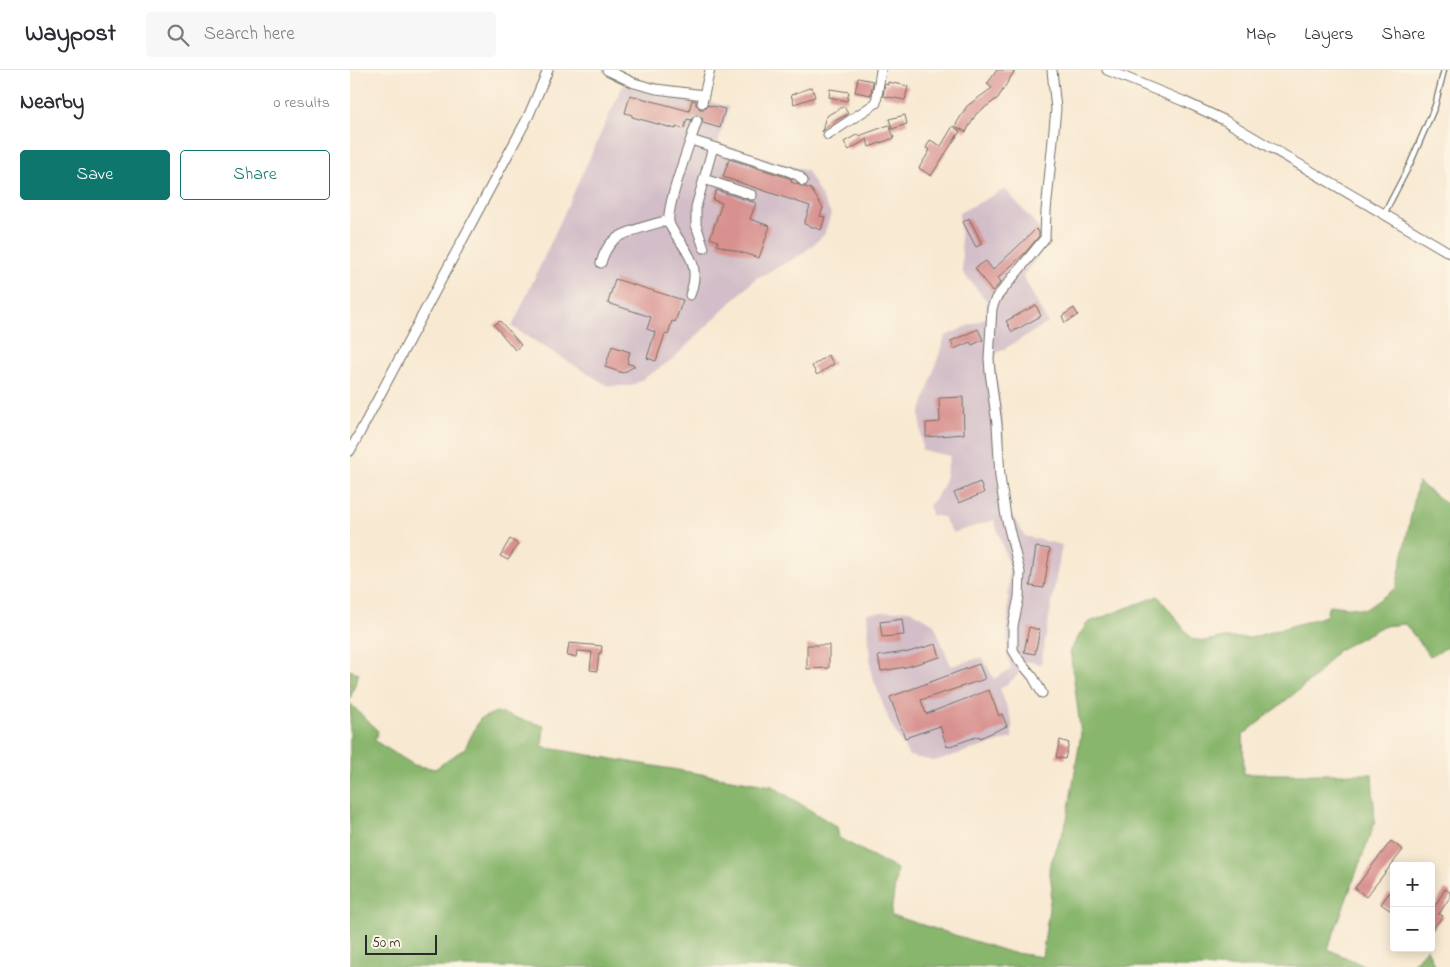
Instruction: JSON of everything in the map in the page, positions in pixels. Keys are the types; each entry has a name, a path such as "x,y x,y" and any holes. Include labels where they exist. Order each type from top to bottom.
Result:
{"street":[{"path":"350,451 528,117 548,70"},
{"path":"607,70 634,83 703,99 710,70"},
{"path":"828,135 876,103 881,70"},
{"path":"1042,693 1013,650 1013,626 1019,597 1020,572 1006,517 1000,477 997,424 989,359 992,308 996,298 1045,238 1056,108 1052,70"},
{"path":"1106,70 1224,120 1450,253"},
{"path":"690,295 695,282 695,267 668,220 697,121"},
{"path":"691,140 788,171 799,176 803,181"},
{"path":"704,248 696,226 696,207 713,147"},
{"path":"704,179 752,195"},
{"path":"601,263 604,253 613,240 668,220"}],"lane":[{"path":"1384,214 1410,164 1435,106 1444,70"}],"shaded area":[{"path":"623,85 669,99 690,97 729,107 718,143 807,171 831,214 824,235 801,255 755,279 673,359 632,386 608,386 512,327"},
{"path":"1005,189 1050,240 1023,276 1048,323 997,353 994,361 1003,426 1004,475 1011,514 1025,536 1062,545 1041,664 1025,661 1017,676 1000,689 1012,721 1012,738 934,761 909,756 890,723 871,673 867,613 910,610 934,624 951,666 982,657 994,679 1011,669 1007,654 1009,566 994,520 953,533 943,517 931,515 929,506 943,487 950,456 922,450 920,414 945,336 986,318 987,301 963,273 959,213"}],"green space":[{"path":"1418,482 1450,507 1450,646 1430,656 1405,624 1383,626 1337,651 1315,677 1243,735 1244,774 1372,774 1375,822 1328,949 1367,967 350,967 350,703 378,731 375,741 414,765 435,769 465,748 480,719 496,712 544,726 542,747 772,786 837,827 839,838 897,869 891,915 1009,952 1042,957 1052,888 1049,868 1067,820 1081,734 1070,650 1087,623 1158,596 1192,639 1205,641 1220,638 1250,638 1326,616 1329,605 1366,609 1396,588"},
{"path":"350,670 359,673 350,699"},
{"path":"1423,952 1429,952 1435,967 1410,967"}],"building":[{"path":"997,70 1015,70 998,98 976,114 966,132 955,126 967,106 992,88 987,84"},
{"path":"858,78 873,81 871,95 855,92"},
{"path":"888,82 908,86 905,100 883,96 885,84 888,85"},
{"path":"812,87 815,97 794,104 791,95"},
{"path":"830,89 849,92 847,101 829,97"},
{"path":"630,95 689,111 692,100 696,101 696,105 700,109 704,109 708,105 725,109 720,128 703,123 702,117 696,115 691,120 687,119 684,129 676,127 676,129 632,117 632,115 625,113"},
{"path":"844,106 848,114 831,123 822,132 828,115"},
{"path":"905,115 907,124 892,129 889,119"},
{"path":"889,125 894,138 869,147 867,139 849,150 844,142 858,134 859,136"},
{"path":"953,126 960,131 931,176 919,168 930,150 926,148 930,140 941,146"},
{"path":"729,159 792,179 791,182 811,189 823,208 820,216 825,217 821,230 804,224 810,206 723,177"},
{"path":"716,190 756,203 750,219 770,226 759,258 717,245 718,241 710,238 722,203 713,200"},
{"path":"969,218 982,244 976,247 963,222"},
{"path":"1036,229 1039,232 1039,236 1024,254 998,278 1001,282 992,292 975,268 986,261 993,270"},
{"path":"615,279 683,300 675,322 672,321 668,335 665,334 656,361 647,358 655,332 647,329 651,317 608,303"},
{"path":"1036,305 1041,316 1012,332 1006,321"},
{"path":"1074,308 1078,315 1065,323 1062,316"},
{"path":"500,321 521,345 515,350 494,325"},
{"path":"978,329 983,340 972,345 970,342 954,349 951,341"},
{"path":"612,346 630,352 627,363 635,366 623,373 605,367"},
{"path":"828,355 834,364 817,375 812,366"},
{"path":"963,397 964,434 926,437 926,423 940,422 939,398"},
{"path":"980,482 984,493 959,503 954,493"},
{"path":"510,539 518,544 508,560 500,556"},
{"path":"1036,547 1050,549 1044,588 1030,586"},
{"path":"902,619 904,635 882,637 880,622"},
{"path":"1029,627 1040,630 1035,654 1024,652"},
{"path":"569,643 602,646 601,653 599,653 597,671 590,670 592,652 577,651 576,657 567,656"},
{"path":"936,644 940,657 906,667 881,671 878,656 905,653"},
{"path":"807,645 829,645 829,668 807,669"},
{"path":"979,664 985,679 921,700 926,714 989,690 999,716 1002,714 1007,726 980,738 979,736 947,747 940,726 905,738 890,697"},
{"path":"1060,740 1069,743 1065,759 1056,757"},
{"path":"1391,841 1403,850 1394,862 1390,862 1390,867 1366,897 1355,888"},
{"path":"1445,889 1450,892 1450,897 1439,914 1443,916 1435,926 1435,906"},
{"path":"1389,893 1390,894 1390,910 1381,904"}],"tunnel":[{"path":"697,121 702,103"}]}
